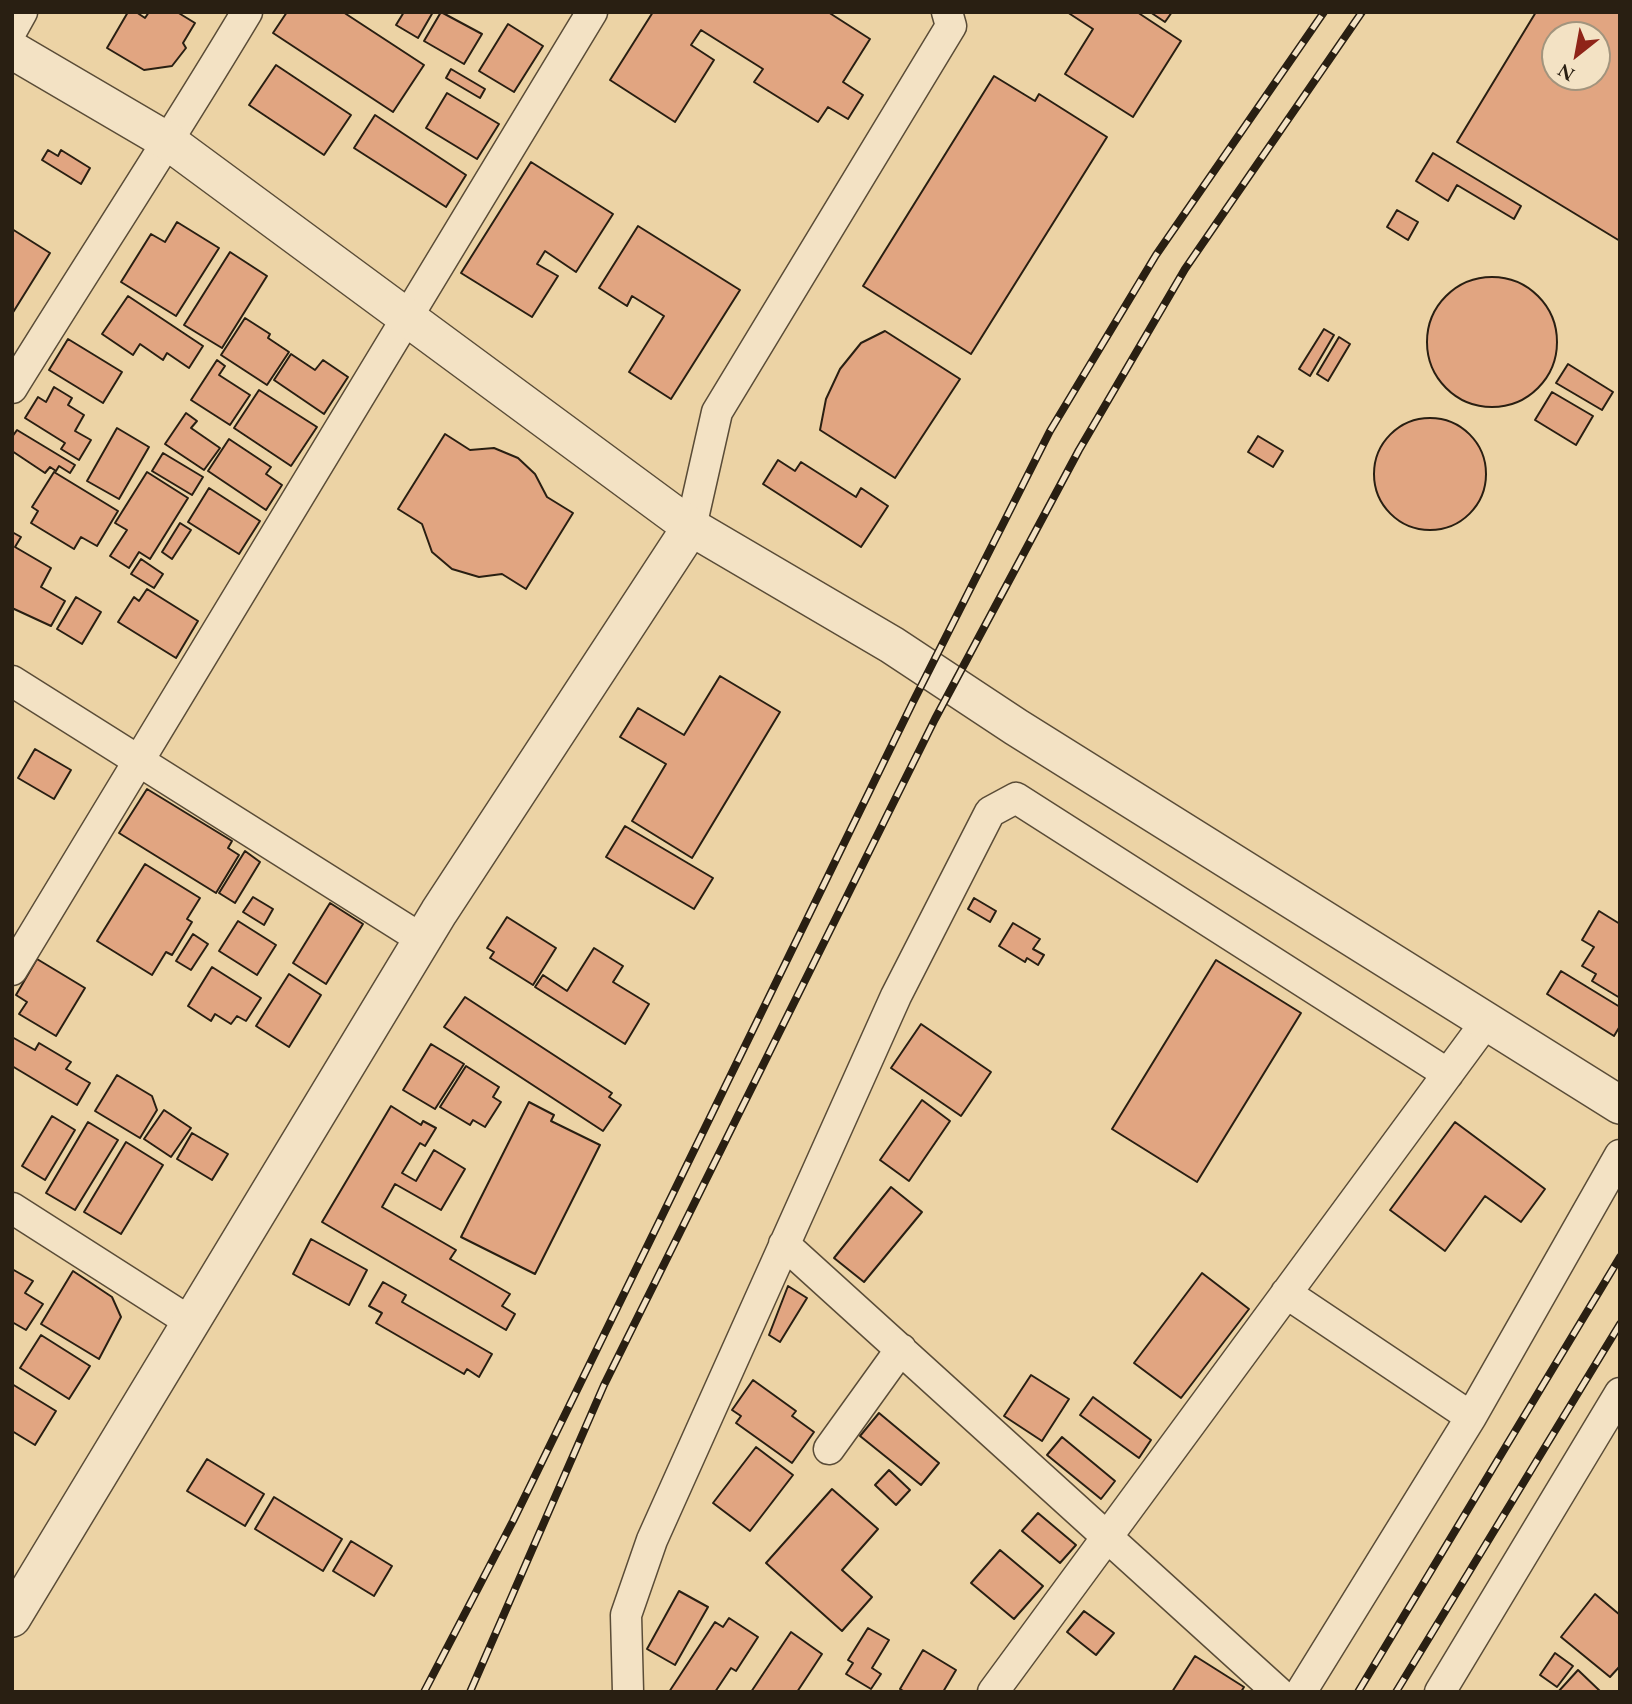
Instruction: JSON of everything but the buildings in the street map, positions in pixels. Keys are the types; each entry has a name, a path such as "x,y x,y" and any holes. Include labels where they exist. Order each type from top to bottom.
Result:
{"street":[{"path":"12,30 22,12"},
{"path":"12,388 128,200 169,142 247,12"},
{"path":"12,970 592,12"},
{"path":"12,1618 423,940 691,527 718,412 943,17"},
{"path":"12,50 169,142 691,527 892,645 1016,727 1620,1105"},
{"path":"12,681 423,940"},
{"path":"628,1692 626,1615 652,1540 896,996 990,812 1016,798 1448,1074"},
{"path":"993,1692 1486,1022"},
{"path":"1301,1692 1471,1418 1620,1155"},
{"path":"12,1208 191,1323"},
{"path":"784,1244 1278,1692"},
{"path":"1286,1293 1471,1418"},
{"path":"829,1449 901,1349"},
{"path":"1440,1692 1620,1393"}],"railway":[{"path":"424,1692 513,1521 913,702 1050,431 1156,255 1324,12"},
{"path":"470,1692 604,1385 935,719 1079,450 1185,269 1362,12"},
{"path":"1358,1692 1620,1257"},
{"path":"1396,1692 1620,1324"}]}
